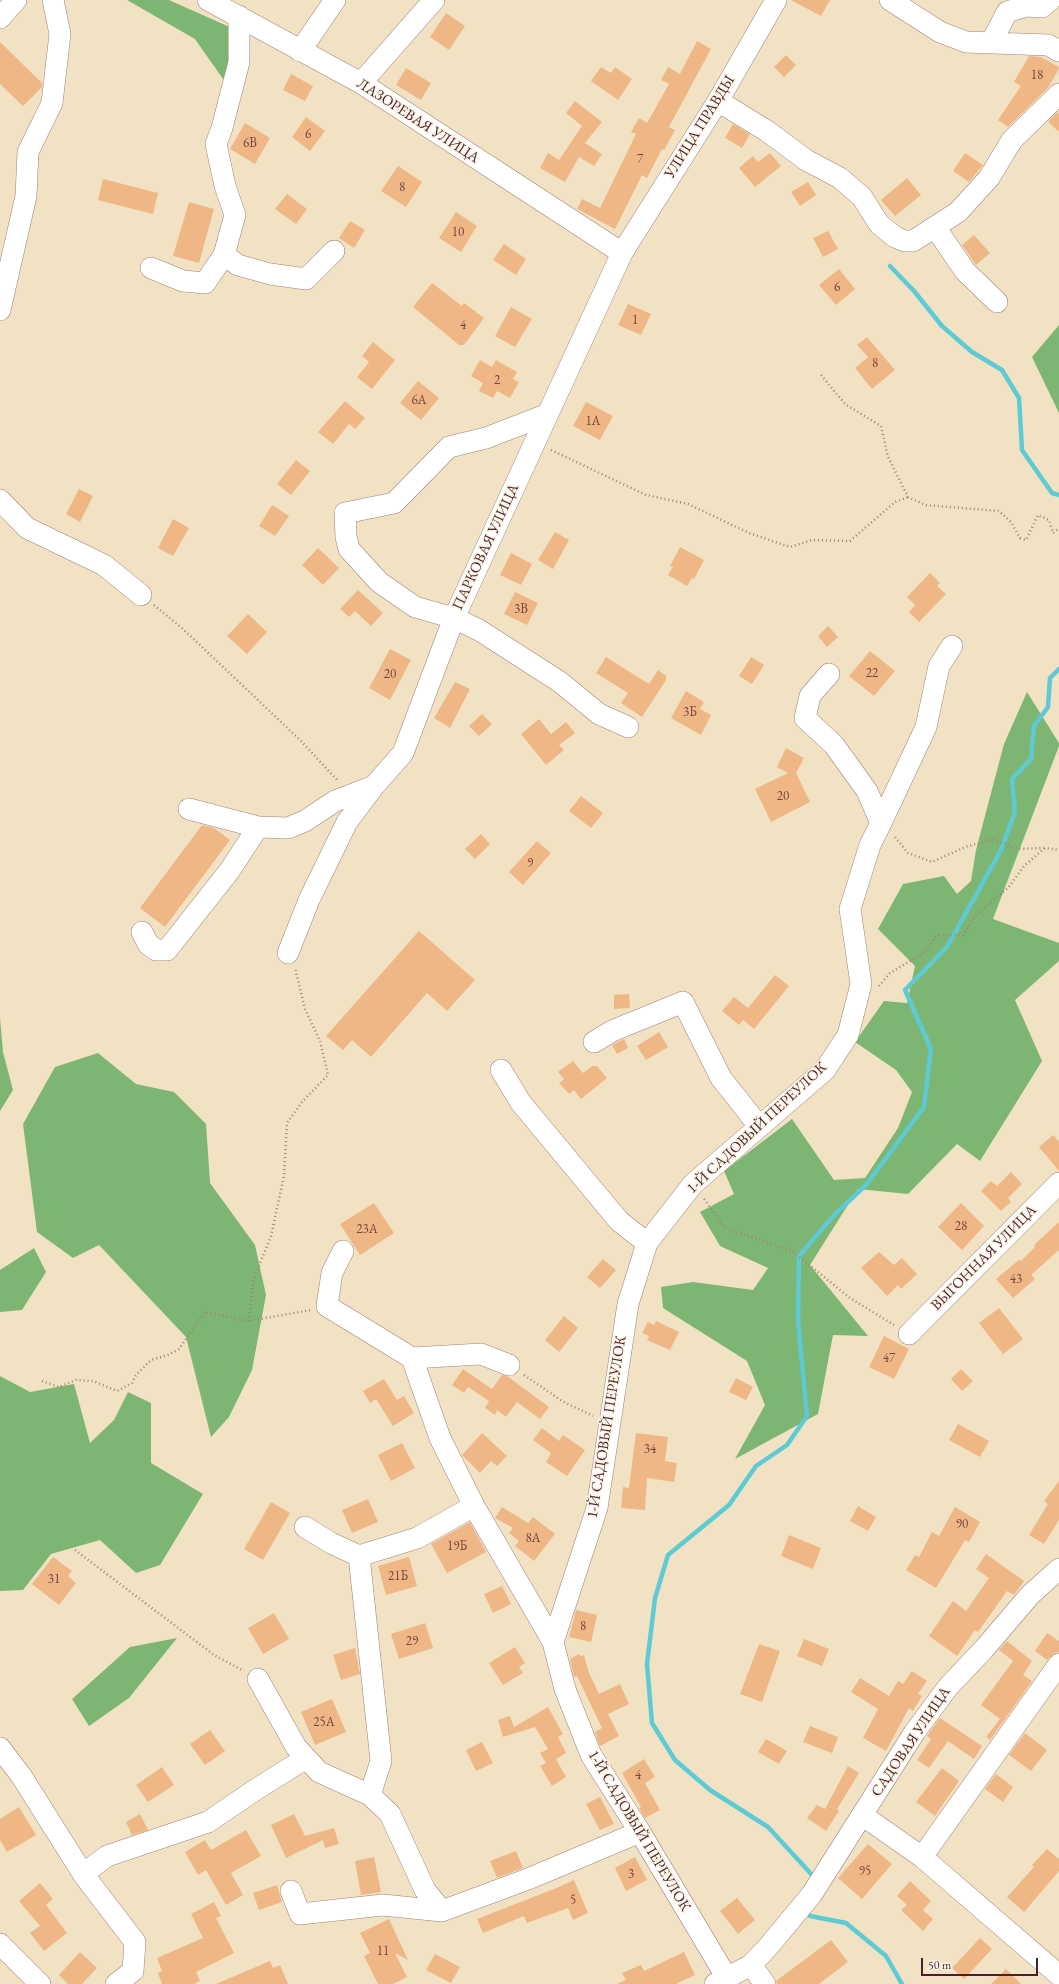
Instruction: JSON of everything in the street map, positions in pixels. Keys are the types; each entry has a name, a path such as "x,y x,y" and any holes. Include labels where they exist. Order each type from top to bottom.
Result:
{"street":[{"path":"0,18 16,0"},
{"path":"0,310 26,196 28,152 52,103 60,34 53,0"},
{"name":"ЛАЗОРЕВАЯ УЛИЦА","path":"208,0 239,16 300,52 361,83 622,253"},
{"path":"300,52 335,0"},
{"path":"361,83 434,0"},
{"name":"УЛИЦА ПРАВДЫ","path":"622,253 718,101 776,0"},
{"path":"890,0 940,32 966,42 1048,45 1059,51"},
{"path":"991,43 1007,12 1026,6 1042,7 1050,0"},
{"path":"151,268 183,281 205,282 224,255 235,215 225,186 216,144 222,128 239,62 239,16"},
{"path":"718,101 767,131 806,160 840,178 862,197 879,224 895,237 904,241 913,241 958,212 989,178 1012,140 1059,94"},
{"path":"935,227 965,271 997,302"},
{"path":"224,255 238,265 270,274 306,279 334,251"},
{"name":"ПАРКОВАЯ УЛИЦА","path":"288,953 308,900 347,822 374,786 403,753 454,618 622,253"},
{"path":"548,414 486,438 450,447 394,503 346,513 346,537 349,549 379,582 415,608 454,618 518,654 560,682 599,714 628,727"},
{"path":"0,500 27,528 104,565 141,595"},
{"path":"869,986 850,909 870,845 926,726 939,666 952,646"},
{"path":"829,674 810,696 805,718 834,745 867,791 881,823"},
{"path":"189,809 258,827 288,828 305,821 321,810 350,794 374,786"},
{"path":"142,932 148,944 156,950 167,950 230,870 258,827"},
{"name":"1-Й САДОВЫЙ ПЕРЕУЛОК","path":"721,1981 640,1832 591,1755 565,1689 553,1642 597,1508 608,1423 628,1304 647,1243 693,1184 825,1070 848,1035 869,986"},
{"path":"594,1042 612,1031 683,1002 721,1078 759,1126"},
{"path":"501,1070 521,1103 619,1222 647,1243"},
{"name":"ВЫГОННАЯ УЛИЦА","path":"909,1334 1059,1183"},
{"path":"343,1251 332,1273 327,1306 412,1358 481,1354 509,1365"},
{"path":"412,1358 440,1438 474,1506 553,1642"},
{"path":"305,1527 331,1543 359,1556 417,1538 474,1506"},
{"path":"359,1556 381,1761 370,1795"},
{"name":"САДОВАЯ УЛИЦА","path":"751,1965 812,1894 914,1733 948,1687 984,1649 1030,1595 1059,1569"},
{"path":"922,1857 1059,1664"},
{"path":"258,1679 296,1747 318,1772 370,1795 390,1814 425,1890 442,1911"},
{"path":"0,1748 22,1777 83,1874 135,1942 133,1971 116,1984"},
{"path":"83,1874 107,1856 208,1822 306,1758"},
{"path":"862,1815 922,1857 1059,1975"},
{"path":"291,1891 300,1914 383,1905 442,1911 528,1879 640,1832"},
{"path":"0,1944 40,1984"},
{"path":"721,1981 751,1965 765,1984"}],"path":[{"path":"821,375 845,404 881,426 888,457 908,497 925,505 999,511 1011,522 1020,538 1026,540 1038,515 1049,520 1053,533 1059,528"},
{"path":"534,443 646,495 688,504 749,533 790,547 812,540 850,541 895,502 908,497"},
{"path":"141,595 183,629 273,714 301,741 350,794"},
{"path":"881,823 892,833 908,853 932,862 965,847 993,839 1017,849 1045,848 1059,850"},
{"path":"869,986 925,952 937,934 963,935 976,915 1008,888 1024,866 1045,848"},
{"path":"249,1321 253,1281 271,1236 284,1176 286,1123 302,1102 328,1075 320,1041 305,1009 294,963 288,953"},
{"path":"693,1184 724,1228 792,1251 850,1298 909,1334"},
{"path":"42,1381 59,1387 76,1380 93,1381 117,1391 132,1383 136,1375 151,1360 168,1355 180,1349 205,1312 249,1321 327,1306"},
{"path":"509,1365 562,1401 608,1423"},
{"path":"75,1550 214,1655 258,1679"}],"green space":[{"path":"127,0 169,0 234,29 233,56 223,79 195,39"},
{"path":"1059,325 1059,413 1032,357"},
{"path":"1027,692 1059,743 1059,746 993,919 1059,943 1059,961 1015,1000 1042,1061 980,1161 957,1144 908,1194 858,1189 810,1265 868,1336 833,1335 818,1414 735,1459 765,1405 747,1361 663,1308 661,1287 693,1282 753,1290 768,1268 720,1246 700,1212 734,1194 724,1171 792,1119 834,1180 865,1178 898,1128 912,1092 896,1070 855,1042 884,1001 907,1003 915,966 878,929 903,884 944,876 957,894 971,881 976,850 1004,744"},
{"path":"0,1018 3,1052 13,1090 0,1111"},
{"path":"98,1053 136,1084 174,1092 206,1124 210,1183 255,1245 266,1295 252,1370 229,1417 211,1437 186,1337 99,1245 73,1258 37,1232 23,1124 55,1067"},
{"path":"34,1248 46,1272 22,1310 0,1312 0,1270"},
{"path":"0,1376 30,1392 74,1384 90,1443 114,1420 128,1392 151,1403 151,1463 203,1494 160,1565 136,1573 100,1540 51,1554 23,1590 0,1591"},
{"path":"177,1638 129,1698 89,1726 72,1699 130,1647"}],"building":[{"path":"791,0 830,0 821,16"},
{"path":"446,13 465,26 449,50 430,37"},
{"path":"697,41 711,49 669,127 675,130 664,150 662,149 647,178 642,175 615,229 577,209 582,199 600,208 636,134 631,132 639,118 647,123 669,84 661,80 668,67 680,74"},
{"path":"0,42 42,83 42,87 23,106 0,84"},
{"path":"786,55 796,65 784,77 774,67"},
{"path":"1029,56 1041,57 1059,67 1059,69 1048,88 1008,127 998,120 1021,86 1014,82"},
{"path":"601,67 611,73 615,67 632,79 618,100 591,81"},
{"path":"406,68 431,83 421,100 396,85"},
{"path":"291,74 313,86 305,101 283,90"},
{"path":"575,101 602,122 585,143 602,154 594,166 579,157 565,182 540,168 548,153 559,160 582,126 566,113"},
{"path":"1057,112 1059,114 1059,132 1048,122"},
{"path":"306,117 325,131 310,151 292,137"},
{"path":"245,123 270,138 255,164 230,149"},
{"path":"733,124 750,134 742,148 725,138"},
{"path":"770,153 781,166 755,187 739,168 753,156 758,162"},
{"path":"965,153 983,165 969,182 953,171"},
{"path":"398,166 422,182 406,207 381,191"},
{"path":"907,178 921,195 895,216 881,200"},
{"path":"103,179 158,193 153,214 98,200"},
{"path":"808,182 816,195 800,206 791,192"},
{"path":"287,194 307,209 296,224 275,209"},
{"path":"189,202 214,209 199,263 173,256"},
{"path":"456,212 477,226 461,252 439,238"},
{"path":"350,221 365,230 354,248 339,238"},
{"path":"828,231 838,249 823,257 813,238"},
{"path":"974,235 990,253 976,265 962,245"},
{"path":"504,244 526,259 516,275 493,260"},
{"path":"839,269 855,289 836,305 819,285"},
{"path":"432,283 462,306 464,303 484,318 464,345 459,345 413,307"},
{"path":"628,304 651,314 641,335 618,325"},
{"path":"511,307 532,319 515,347 495,336"},
{"path":"867,337 895,370 872,389 855,368 868,357 857,345"},
{"path":"373,342 395,360 372,389 357,377 369,362 362,356"},
{"path":"480,360 492,367 496,360 517,372 513,379 519,382 510,398 497,391 493,398 479,391 483,383 471,376"},
{"path":"418,381 439,398 421,420 400,403"},
{"path":"345,401 365,418 355,429 349,424 333,444 318,432"},
{"path":"586,402 613,416 600,440 573,426"},
{"path":"296,460 310,471 291,495 277,484"},
{"path":"79,489 93,496 80,522 66,514"},
{"path":"272,505 289,516 275,536 259,526"},
{"path":"173,519 189,528 173,556 158,548"},
{"path":"555,532 569,540 553,569 538,560"},
{"path":"680,547 704,560 694,579 692,578 687,586 668,575 673,567 670,566"},
{"path":"318,548 339,568 323,585 302,565"},
{"path":"511,553 532,564 521,585 500,575"},
{"path":"930,573 940,583 937,586 946,594 919,622 909,612 915,605 907,597"},
{"path":"358,590 383,613 371,626 355,611 349,617 340,609"},
{"path":"515,592 538,603 527,625 504,614"},
{"path":"248,614 267,632 247,654 227,636"},
{"path":"828,626 838,637 827,647 818,636"},
{"path":"390,649 411,660 390,700 369,688"},
{"path":"870,651 895,671 874,696 849,676"},
{"path":"606,657 649,684 658,670 666,676 666,680 642,717 621,703 628,693 596,673"},
{"path":"751,657 764,665 752,684 739,676"},
{"path":"455,682 470,689 450,728 434,718"},
{"path":"686,691 704,702 700,709 711,715 701,735 671,718"},
{"path":"482,714 492,724 479,736 469,726"},
{"path":"539,719 551,734 566,722 575,733 559,745 564,750 546,765 521,734"},
{"path":"786,748 804,758 796,773 810,802 771,822 755,789 788,773 777,767"},
{"path":"581,796 603,813 591,828 569,811"},
{"path":"202,825 214,828 230,840 165,927 140,908"},
{"path":"481,834 490,844 475,859 465,849"},
{"path":"537,841 551,853 523,885 509,872"},
{"path":"419,931 475,980 447,1011 427,993 371,1057 352,1040 343,1050 326,1036"},
{"path":"775,975 789,986 754,1029 743,1020 739,1025 722,1011 734,997 748,1008"},
{"path":"629,994 630,1008 614,1009 614,995"},
{"path":"659,1032 668,1047 646,1060 637,1046"},
{"path":"624,1039 628,1048 617,1054 612,1045"},
{"path":"573,1061 583,1073 592,1066 597,1066 607,1078 581,1099 574,1090 569,1094 559,1083 564,1079 558,1072"},
{"path":"1053,1135 1059,1141 1059,1171 1039,1147"},
{"path":"1011,1172 1022,1184 1008,1198 1011,1202 1001,1211 981,1191 991,1181 997,1186"},
{"path":"374,1203 394,1233 360,1255 340,1224"},
{"path":"961,1203 984,1226 962,1250 938,1227"},
{"path":"1059,1222 1059,1250 1031,1275 1035,1279 1013,1298 996,1279 1019,1260 1021,1261 1035,1247 1034,1245"},
{"path":"879,1252 894,1265 902,1258 917,1274 901,1289 898,1285 887,1296 861,1268"},
{"path":"603,1259 616,1270 600,1288 587,1277"},
{"path":"999,1308 1023,1339 1003,1354 979,1323"},
{"path":"564,1316 578,1328 559,1352 545,1340"},
{"path":"656,1321 679,1332 670,1350 647,1340 649,1336 642,1333 648,1322 654,1325"},
{"path":"884,1336 909,1349 894,1379 869,1367"},
{"path":"463,1369 492,1389 502,1375 507,1376 549,1407 540,1419 517,1402 506,1417 497,1410 495,1415 485,1408 489,1401 468,1387 464,1393 452,1385"},
{"path":"961,1369 973,1381 962,1391 951,1379"},
{"path":"736,1378 753,1387 746,1400 729,1392"},
{"path":"384,1379 397,1400 404,1396 414,1413 393,1426 376,1399 370,1403 363,1391"},
{"path":"958,1424 989,1441 980,1457 949,1440"},
{"path":"542,1428 559,1441 563,1435 585,1450 567,1476 546,1462 551,1453 533,1440"},
{"path":"482,1433 507,1456 497,1466 491,1461 480,1473 462,1455"},
{"path":"636,1433 668,1437 665,1461 677,1463 674,1482 647,1478 645,1510 621,1508 623,1487 629,1488"},
{"path":"402,1443 415,1468 391,1481 378,1455"},
{"path":"1059,1481 1059,1520 1044,1544 1029,1535 1048,1504 1044,1501"},
{"path":"368,1499 378,1522 352,1533 342,1510"},
{"path":"271,1502 290,1513 263,1560 244,1549"},
{"path":"858,1506 876,1517 868,1531 850,1521"},
{"path":"502,1507 528,1523 533,1517 555,1534 534,1561 515,1546 519,1541 509,1533 513,1528 495,1518"},
{"path":"955,1507 980,1522 969,1542 965,1540 936,1588 906,1570 915,1555 919,1557 932,1532 939,1536"},
{"path":"470,1522 486,1552 447,1573 431,1544"},
{"path":"789,1535 821,1548 813,1569 781,1556"},
{"path":"986,1554 1024,1581 1014,1595 1007,1591 978,1632 975,1630 957,1656 929,1636 953,1601 966,1611 989,1578 976,1569"},
{"path":"53,1557 72,1571 68,1576 76,1583 59,1605 32,1584"},
{"path":"409,1557 417,1586 386,1595 378,1566"},
{"path":"502,1586 511,1604 493,1613 484,1594"},
{"path":"576,1610 597,1615 591,1642 569,1637"},
{"path":"274,1613 289,1639 263,1654 248,1628"},
{"path":"425,1623 433,1648 399,1659 391,1634"},
{"path":"1047,1633 1059,1641 1059,1652 1054,1653 1047,1660 1035,1651"},
{"path":"804,1639 829,1649 822,1666 797,1656"},
{"path":"1007,1641 1032,1661 1023,1675 1032,1681 990,1740 986,1737 1000,1719 981,1705 1013,1661 999,1650"},
{"path":"759,1644 780,1651 762,1702 740,1694"},
{"path":"515,1647 525,1663 519,1667 523,1673 503,1685 489,1663"},
{"path":"355,1648 360,1674 341,1680 333,1655"},
{"path":"579,1654 581,1656 584,1655 589,1673 599,1694 620,1684 629,1704 608,1714 619,1736 600,1746 595,1732 602,1728 577,1676 574,1677 570,1659"},
{"path":"912,1671 927,1681 918,1694 922,1696 913,1711 909,1708 886,1751 863,1738 878,1709 851,1692 860,1678 889,1696 898,1681 903,1684"},
{"path":"332,1699 346,1732 315,1745 301,1712"},
{"path":"548,1707 563,1734 558,1737 566,1753 556,1759 566,1777 552,1786 540,1766 546,1763 540,1753 548,1749 535,1727 503,1737 498,1720 510,1716 514,1727"},
{"path":"940,1718 982,1746 974,1759 948,1741 929,1768 917,1760 931,1739 927,1736"},
{"path":"810,1726 838,1737 832,1753 803,1742"},
{"path":"210,1730 225,1751 205,1765 190,1744"},
{"path":"1025,1733 1047,1750 1031,1771 1009,1755"},
{"path":"766,1739 787,1751 779,1764 758,1752"},
{"path":"482,1742 493,1763 476,1771 466,1750"},
{"path":"644,1759 655,1777 645,1783 660,1810 645,1818 639,1808 641,1807 622,1773"},
{"path":"848,1766 859,1773 837,1809 839,1811 826,1831 807,1818 817,1805 825,1809"},
{"path":"162,1767 174,1785 148,1802 136,1785"},
{"path":"942,1768 959,1781 935,1816 916,1802"},
{"path":"996,1774 1013,1787 1003,1802 985,1789"},
{"path":"600,1797 614,1824 600,1830 586,1804"},
{"path":"19,1807 36,1835 7,1852 0,1840 0,1819"},
{"path":"140,1814 148,1830 132,1835 126,1822"},
{"path":"294,1814 305,1836 334,1828 339,1844 325,1848 323,1840 286,1858 271,1825"},
{"path":"246,1830 261,1856 231,1873 243,1895 226,1905 206,1870 198,1875 185,1852 205,1840 211,1850"},
{"path":"868,1844 892,1864 862,1899 838,1878"},
{"path":"1047,1849 1059,1859 1059,1871 1024,1912 1007,1897 1034,1867 1032,1865"},
{"path":"516,1851 523,1868 497,1878 490,1861"},
{"path":"374,1857 381,1892 361,1895 355,1861"},
{"path":"635,1857 647,1880 626,1891 615,1868"},
{"path":"574,1880 588,1913 573,1920 568,1908 527,1923 524,1916 483,1933 477,1919"},
{"path":"910,1881 931,1901 923,1910 933,1919 923,1931 901,1910 907,1905 897,1896"},
{"path":"40,1883 53,1899 46,1905 67,1933 44,1951 30,1933 40,1926 19,1901"},
{"path":"277,1885 282,1902 259,1910 253,1893"},
{"path":"737,1898 755,1920 738,1934 720,1911"},
{"path":"214,1902 221,1916 216,1918 234,1953 196,1972 200,1981 194,1984 162,1984 158,1973 162,1971 157,1958 203,1938 191,1914"},
{"path":"389,1919 408,1960 395,1953 407,1977 393,1984 378,1984 364,1956 370,1953 360,1933"},
{"path":"980,1938 992,1949 964,1979 952,1968"},
{"path":"831,1940 848,1962 819,1984 777,1984 776,1981"},
{"path":"80,1952 97,1968 82,1984 68,1984 59,1975"},
{"path":"684,1952 695,1975 676,1984 617,1984 626,1980 622,1973 641,1965 644,1971"},
{"path":"435,1954 460,1967 451,1983 426,1970"},
{"path":"270,1961 273,1968 280,1965 288,1984 216,1984"},
{"path":"1006,1969 1021,1984 991,1984"}],"waterway":[{"path":"890,266 914,291 942,326 972,352 1002,370 1019,398 1022,450 1052,493 1059,495"},
{"path":"812,1879 813,1876 768,1827 710,1790 675,1760 652,1723 647,1664 655,1598 668,1555 729,1505 756,1466 787,1445 807,1416 798,1320 799,1256 835,1214 866,1185 924,1107 931,1049 905,990 947,947 1001,850 1015,812 1012,779 1031,759 1034,726 1048,707 1050,678 1059,669"},
{"path":"806,1910 810,1916 846,1923 886,1956 902,1984"}]}
